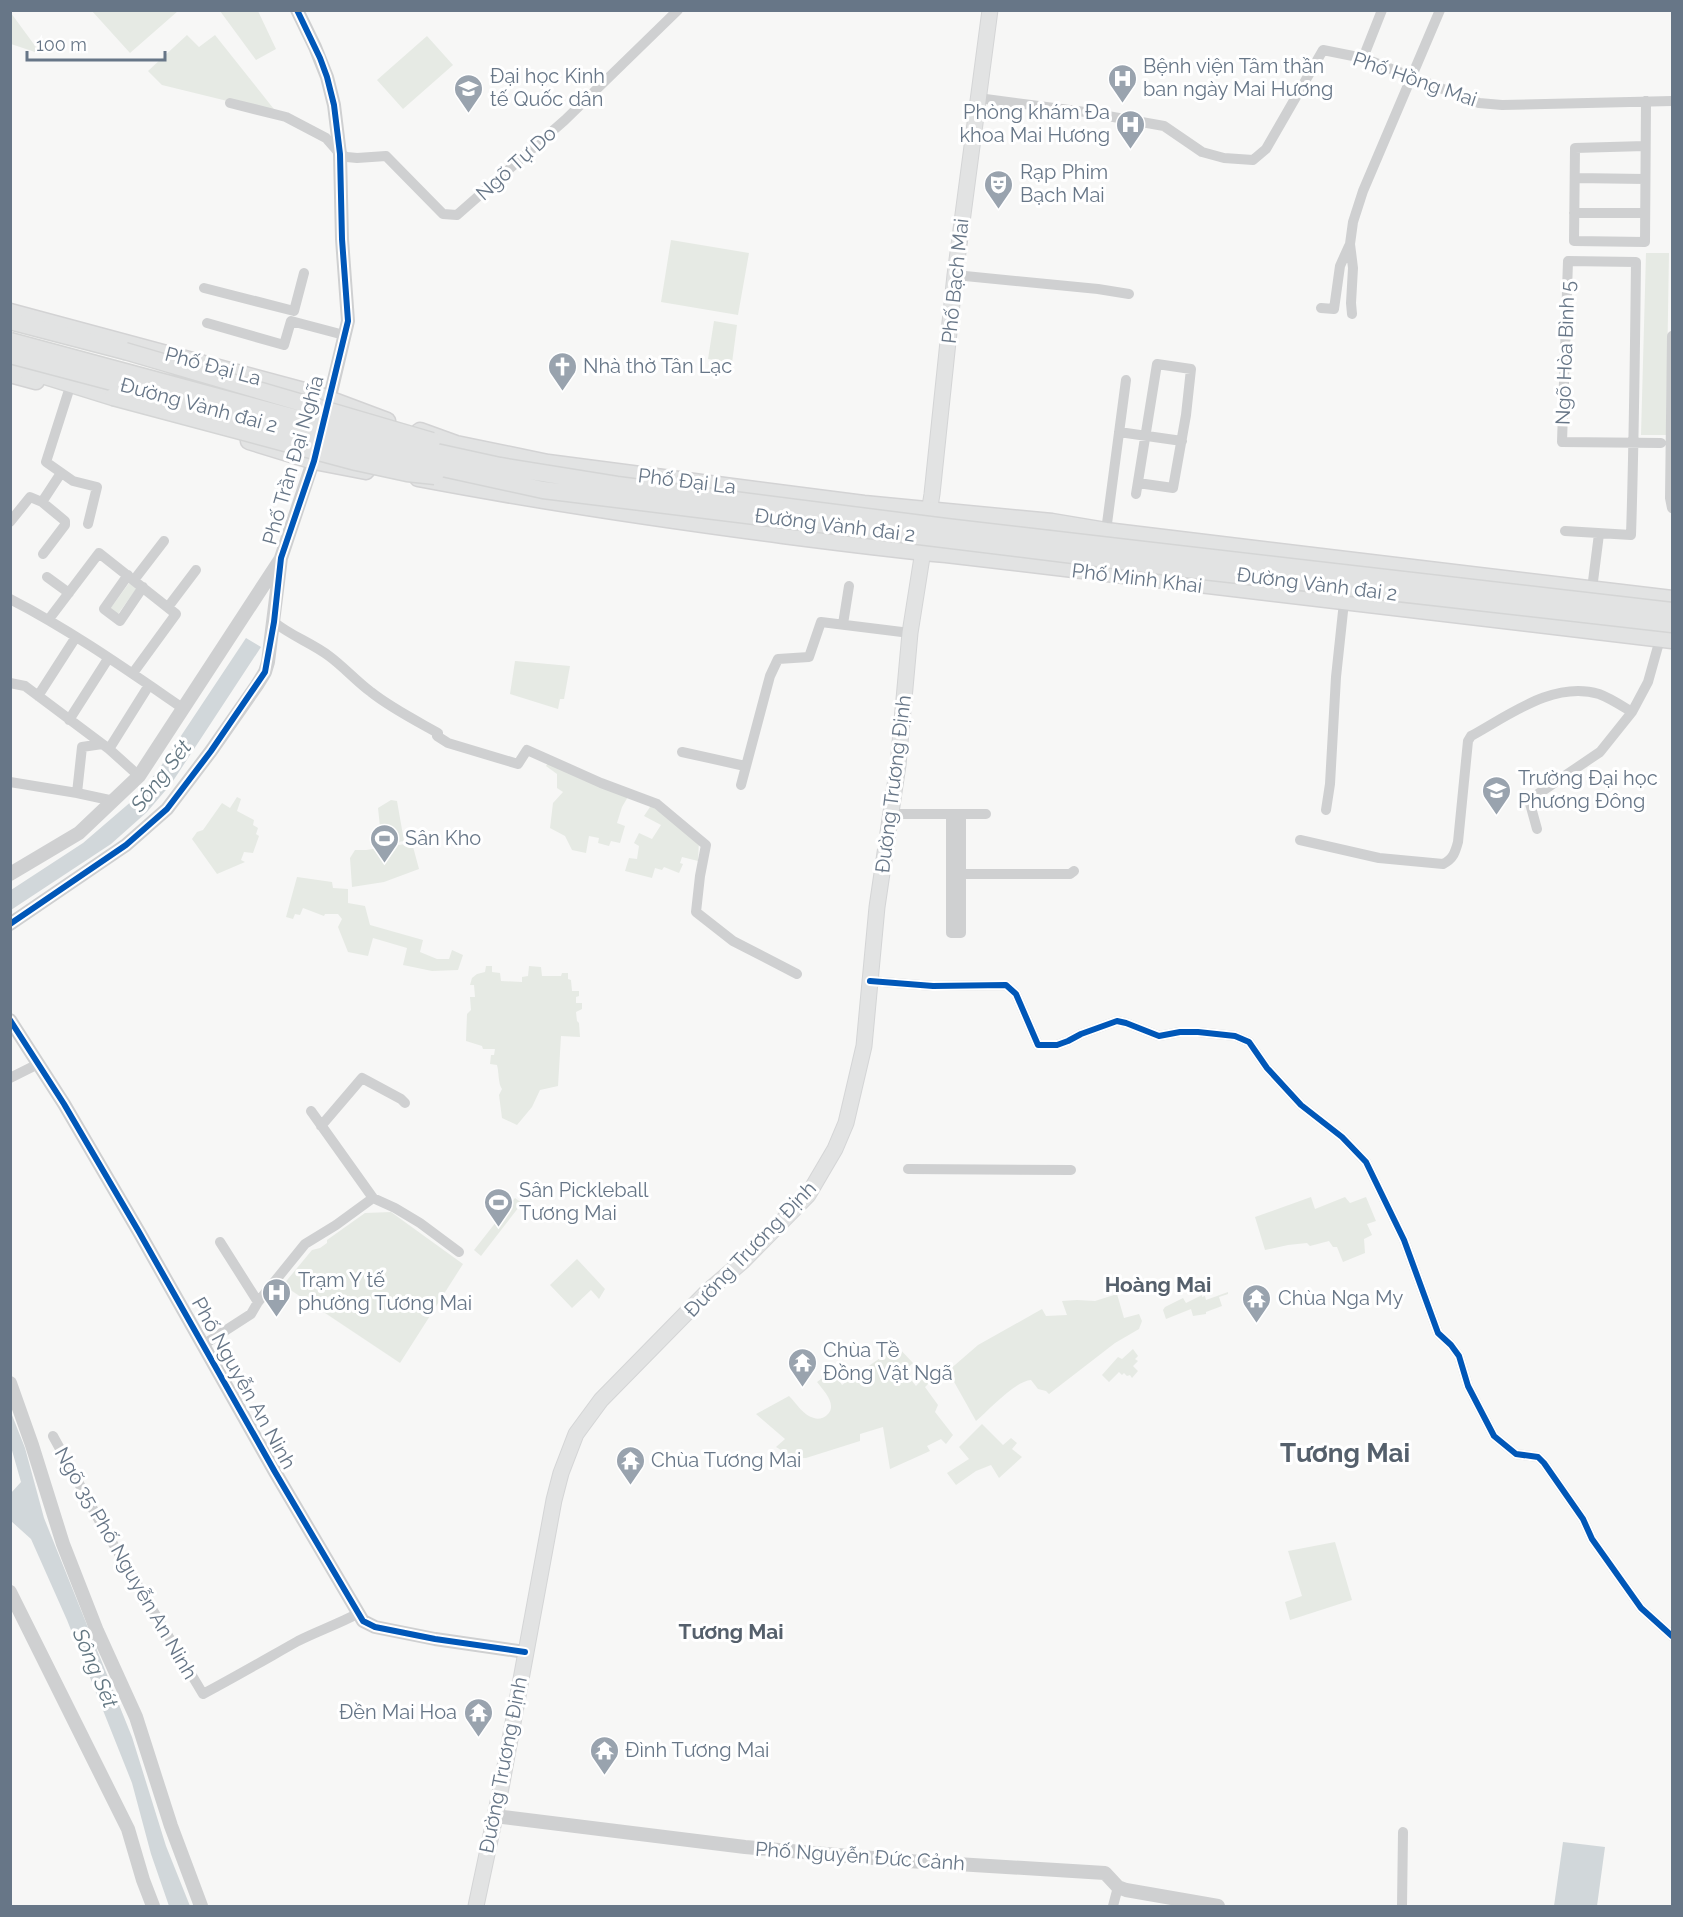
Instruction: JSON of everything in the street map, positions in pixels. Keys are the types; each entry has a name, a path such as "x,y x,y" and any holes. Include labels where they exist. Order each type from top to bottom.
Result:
{"main road":[{"name":"Phố Bạch Mai","path":"922,552 990,10"},
{"name":"Phố Đại La","path":"10,312 188,359 328,407 446,441 548,463 906,509 929,509"},
{"path":"10,321 125,351 544,482"},
{"name":"Phố Đại La","path":"10,328 194,379 328,407"},
{"name":"Đường Vành đai 2","path":"10,341 363,436 500,466 544,482 617,485 957,528 1672,611"},
{"name":"Phố Đại La","path":"10,356 193,409 377,457 449,484"},
{"name":"Đường Vành đai 2","path":"10,356 415,462 544,482 1203,571 1672,624"},
{"path":"188,359 194,379"},
{"path":"10,365 113,397 356,462 407,473 544,482"},
{"name":"Phố Đại La","path":"10,374 175,419 314,461 367,472 666,520 922,552"},
{"path":"233,419 240,390"},
{"path":"175,419 193,409"},
{"path":"812,539 816,497"},
{"path":"929,509 1672,598"},
{"name":"Phố Minh Khai","path":"922,552 1666,639"},
{"name":"Đường Trương Định","path":"476,1906 556,1492 576,1434 601,1400 707,1292 743,1261 808,1195 835,1149 846,1123 864,1046 877,908 898,765 910,633 922,552"},
{"path":"1476,617 1485,611 1491,598 1488,583 1479,576"},
{"path":"1546,625 1539,621 1533,600 1538,590 1550,584"}],"street":[{"name":"Phố Trần Đại Nghĩa","path":"10,924 126,844 167,809 211,751 265,672 275,619 281,558 314,461 348,321 342,239 340,154 334,105 327,77 297,10"},
{"name":"Ngõ Tự Do","path":"340,154 357,158 386,156 443,214 458,215 565,120 678,10"},
{"path":"1363,58 1382,10"},
{"path":"1352,314 1350,303 1353,268 1350,244 1353,222 1363,191 1440,10"},
{"name":"Phố Hồng Mai","path":"978,98 1085,112 1164,126 1202,152 1224,158 1252,160 1266,149 1323,50 1363,58 1479,103 1672,101"},
{"path":"1645,146 1575,148 1574,241 1645,242 1646,101"},
{"path":"230,103 286,117 329,140 340,154"},
{"path":"1575,178 1645,179"},
{"path":"1574,213 1645,213"},
{"path":"1321,308 1334,309 1340,266 1350,244"},
{"name":"Ngõ Hòa Bình 5","path":"1565,531 1631,534 1634,443 1636,262 1568,261 1562,441 1634,443 1661,443"},
{"path":"207,323 284,345 304,273"},
{"path":"955,275 1129,294"},
{"path":"204,288 344,335"},
{"path":"1672,336 1670,498 1672,508"},
{"path":"1157,364 1191,369 1182,441 1173,488 1137,489 1145,436 1157,364"},
{"path":"1106,531 1126,380"},
{"path":"69,390 46,462 73,481 97,487 88,524"},
{"path":"1119,432 1182,441"},
{"path":"42,502 61,473"},
{"path":"10,522 30,497 42,502 66,523 43,554"},
{"path":"1592,589 1599,534"},
{"path":"135,581 164,541"},
{"path":"50,619 99,553 176,614 133,673"},
{"name":"Phố Trần Đại Nghĩa","path":"10,874 79,834 139,776 281,558"},
{"path":"168,607 196,570"},
{"path":"47,577 69,593"},
{"path":"843,624 849,586"},
{"path":"10,599 50,619 184,709"},
{"path":"1326,810 1344,602"},
{"path":"250,604 275,619 282,629 330,656 371,692 438,733 437,736 448,743 518,764 527,750 601,783 657,804 706,844 696,912 733,941 797,974"},
{"path":"741,785 770,676 778,659 809,657 821,622 910,633"},
{"path":"1537,830 1529,800 1600,752 1632,712 1648,682 1666,639"},
{"path":"38,696 74,640"},
{"path":"69,720 106,662"},
{"path":"10,683 25,686 106,747 139,776"},
{"path":"106,747 146,690"},
{"path":"1300,840 1379,858 1443,864 1451,860 1456,853 1468,741 1471,736 1536,701 1568,692 1584,691 1600,694 1632,712"},
{"path":"77,793 82,747 106,747"},
{"path":"682,752 745,766"},
{"path":"10,782 114,801"},
{"path":"891,814 986,814"},
{"path":"956,814 956,874 1070,874 1074,871"},
{"path":"870,981 933,986 1006,985 1016,994 1038,1045 1068,1041 1081,1034 1117,1022 1126,1023 1159,1036 1180,1032 1198,1032 1235,1036 1249,1042 1267,1068 1301,1106 1342,1137 1366,1162 1404,1240 1438,1333 1459,1356 1468,1386 1494,1436 1516,1454 1538,1457 1544,1463 1583,1519 1592,1539 1641,1608 1672,1636"},
{"name":"Phố Nguyễn An Ninh","path":"11,1021 85,1140 357,1614"},
{"path":"10,1078 38,1064"},
{"path":"321,1126 362,1078 405,1103"},
{"path":"311,1111 373,1198 420,1223 459,1252"},
{"path":"908,1168 1071,1170"},
{"path":"203,1345 251,1314 258,1302 305,1245 373,1198"},
{"path":"220,1242 258,1302"},
{"path":"10,1383 63,1544 97,1631 135,1717 171,1826 201,1906"},
{"name":"Ngõ 35 Phố Nguyễn An Ninh","path":"53,1436 100,1522 203,1695 298,1641 329,1625 340,1624 357,1614"},
{"path":"10,1592 124,1821 153,1906"},
{"path":"357,1614 363,1621 375,1627 459,1643 525,1652"},
{"name":"Phố Nguyễn Đức Cảnh","path":"495,1816 745,1847 908,1861 1105,1873 1118,1887 1218,1906"},
{"path":"1402,1906 1403,1832"},
{"path":"1113,1906 1118,1887"}],"shaded area":[{"path":"92,11 178,11 130,53"},
{"path":"220,11 258,11 276,49 256,60"},
{"path":"11,13 41,54 11,44"},
{"path":"187,35 199,47 215,35 277,113 162,85 148,71"},
{"path":"427,36 453,65 403,109 377,80"},
{"path":"671,240 749,253 738,315 661,302"},
{"path":"1646,253 1669,253 1666,435 1641,435"},
{"path":"714,321 737,325 732,363 708,359"},
{"path":"129,583 137,588 118,614 110,609"},
{"path":"515,661 570,666 564,699 560,699 558,709 510,694"},
{"path":"550,760 629,795 617,823 625,826 620,843 611,841 609,846 598,843 599,838 589,836 586,853 572,850 565,836 550,828 553,803 563,792 557,788 557,774 546,766"},
{"path":"237,797 241,799 237,811 254,820 253,825 258,828 256,834 259,836 253,853 244,852 241,860 245,862 217,874 192,839 197,832 203,830 222,803 230,808"},
{"path":"391,800 397,801 404,841 382,845 378,808"},
{"path":"652,804 699,841 698,861 682,857 680,863 683,864 679,873 664,867 662,870 655,868 652,878 625,871 629,858 637,859 639,846 634,843 639,833 652,839 661,825 644,816"},
{"name":"Sân Kho","path":"412,843 419,869 384,882 352,887 350,858 355,850"},
{"path":"297,877 332,882 333,888 348,889 348,903 365,906 370,925 423,940 420,952 437,959 449,959 452,950 463,955 458,970 432,971 403,965 407,948 373,938 368,956 348,952 338,927 342,919 338,914 325,914 324,916 303,908 300,915 295,914 293,919 286,917"},
{"path":"486,966 492,966 492,972 500,973 501,981 522,982 522,977 528,976 529,966 541,967 542,976 561,976 562,973 568,973 572,991 579,991 576,1003 582,1003 582,1009 576,1012 580,1037 561,1036 558,1086 540,1090 532,1107 517,1125 502,1118 499,1095 502,1089 497,1065 490,1064 491,1055 494,1055 495,1049 483,1049 482,1046 466,1041 467,1014 471,1010 470,997 475,997 474,985 470,985 472,978 485,972"},
{"path":"1311,1197 1315,1209 1345,1197 1350,1203 1366,1197 1376,1221 1367,1224 1372,1235 1364,1239 1365,1253 1343,1262 1337,1247 1333,1247 1329,1241 1310,1246 1307,1243 1265,1250 1255,1217"},
{"name":"Sân Pickleball Tương Mai","path":"515,1198 522,1203 481,1256 474,1250"},
{"path":"391,1212 463,1264 400,1363 283,1285 312,1250 320,1248 327,1243 327,1240 365,1213"},
{"path":"577,1259 605,1289 599,1299 591,1290 572,1308 550,1285"},
{"path":"1228,1292 1219,1297 1222,1306 1206,1314 1193,1316 1191,1309 1166,1319 1163,1310 1165,1307 1183,1298 1186,1303 1202,1295 1206,1300"},
{"path":"1117,1294 1124,1318 1139,1314 1142,1321 1139,1329 1115,1343 1049,1394 1038,1389 1031,1380 1025,1382 1017,1385 976,1421 948,1371 978,1345 1042,1309 1046,1316 1067,1315 1062,1301 1095,1301"},
{"path":"897,1346 913,1363 904,1371 916,1386 926,1375 930,1382 925,1387 938,1405 935,1412 953,1435 946,1444 941,1439 927,1446 930,1451 890,1469 883,1427 860,1434 860,1441 806,1458 794,1458 776,1447 785,1439 756,1414 789,1396 810,1417 817,1419 824,1417 830,1411 831,1403 817,1382 833,1370 842,1385"},
{"path":"1133,1349 1138,1356 1135,1359 1138,1361 1133,1366 1138,1371 1132,1378 1130,1375 1127,1376 1124,1373 1122,1375 1119,1372 1109,1382 1102,1375 1118,1357 1122,1359"},
{"path":"982,1424 1003,1445 1011,1438 1017,1443 1012,1449 1022,1457 999,1478 991,1465 976,1471 956,1485 947,1473 969,1459 959,1447"},
{"path":"1335,1542 1352,1600 1290,1620 1285,1602 1302,1596 1288,1551"}],"water":[{"name":"Sông Sét","path":"246,638 261,647 171,784 147,812 111,844 11,910 11,890 83,843 133,800 157,772"},
{"name":"Sông Sét","path":"10,1410 25,1448 44,1518 132,1737 166,1846 190,1906 169,1906 151,1854 132,1783 67,1620 31,1539 11,1521 11,1493 21,1482 11,1447"},
{"path":"1563,1842 1605,1847 1597,1906 1554,1906"}],"cycle path":[{"path":"10,924 126,845 167,809 211,751 265,672 274,622 281,558 314,461 348,321 342,239 340,154 334,105 320,58 297,10"},
{"path":"870,981 933,986 1006,985 1016,994 1038,1045 1057,1045 1117,1021 1159,1036 1180,1032 1198,1032 1235,1036 1249,1042 1267,1068 1301,1105 1342,1137 1366,1162 1404,1240 1438,1333 1459,1356 1468,1386 1494,1436 1516,1454 1538,1457 1544,1463 1583,1519 1592,1539 1641,1608 1672,1636"},
{"path":"10,1020 64,1104 363,1621 375,1627 435,1639 525,1652"}],"place":[{"name":"Bệnh viện Tâm thần ban ngày Mai Hương","path":"1122,104"},
{"name":"Đại học Kinh tế Quốc dân","path":"469,114"},
{"name":"Phòng khám Đa khoa Mai Hương","path":"1131,150"},
{"name":"Rạp Phim Bạch Mai","path":"999,210"},
{"name":"Nhà thờ Tân Lạc","path":"562,392"},
{"name":"Trường Đại học Phương Đông","path":"1497,816"},
{"name":"Sân Kho","path":"384,864"},
{"name":"Sân Pickleball Tương Mai","path":"498,1228"},
{"name":"Trạm Y tế phường Tương Mai","path":"277,1318"},
{"name":"Chùa Nga My","path":"1257,1324"},
{"name":"Chùa Tề Đồng Vật Ngã","path":"802,1388"},
{"name":"Chùa Tương Mai","path":"630,1486"},
{"name":"Đền Mai Hoa","path":"478,1738"},
{"name":"Đình Tương Mai","path":"604,1776"}],"district":[{"name":"Hoàng Mai","path":"1158,1285"},
{"name":"Tương Mai","path":"1345,1453"},
{"name":"Tương Mai","path":"731,1632"}]}
